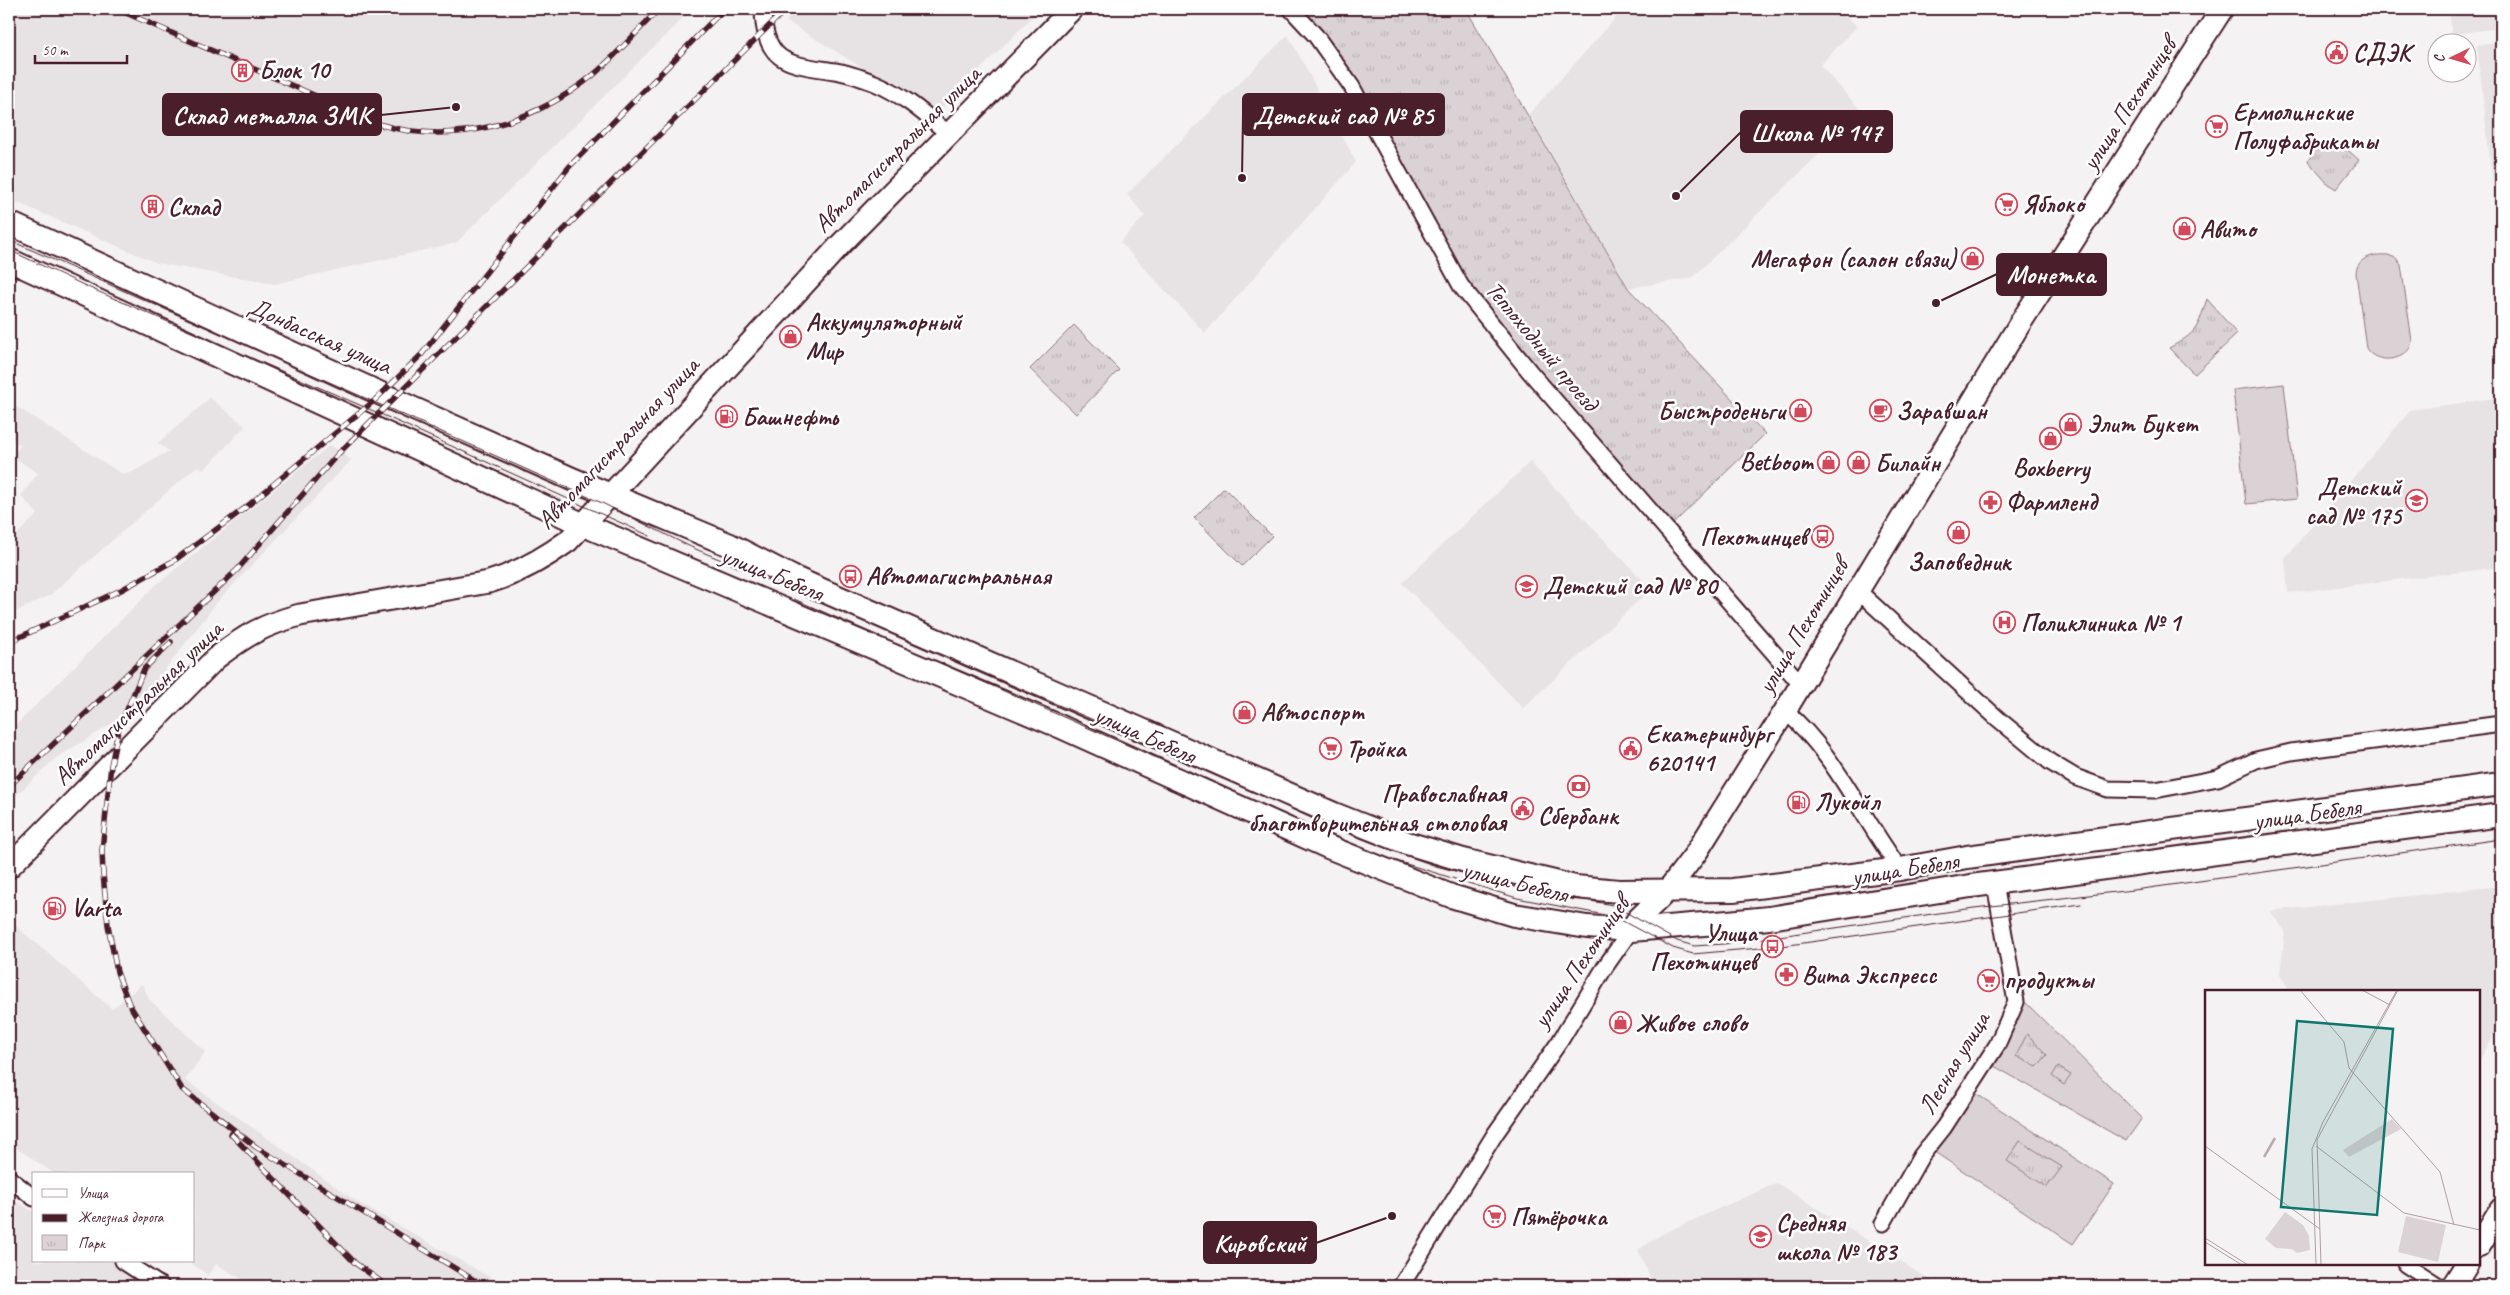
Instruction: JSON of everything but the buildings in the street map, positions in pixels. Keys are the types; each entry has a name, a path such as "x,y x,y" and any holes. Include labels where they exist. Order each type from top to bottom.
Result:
{"main road":[{"name":"Автомагистральная улица","path":"9,868 216,658 250,633 269,624 300,615 489,582 507,577 547,558 568,541 584,524 840,245 1072,9"},
{"name":"улица Пехотинцев","path":"1631,930 1638,919 1667,891 1696,853 1785,711 2030,308 2222,9"},
{"name":"Донбасская улица","path":"9,223 414,409 610,494"},
{"path":"9,260 584,524"},
{"name":"улица Бебеля","path":"610,494 730,545 792,577 1187,751 1407,842 1462,860 1575,887 1619,891 1733,890 1900,869 1967,857 2501,784"},
{"name":"улица Бебеля","path":"584,524 1058,726 1328,848 1451,896 1514,915 1587,927 1631,930 1769,918 1995,884 2501,815"},
{"path":"2480,1244 2501,1210"},
{"path":"2453,1286 2466,1265"}],"street":[{"path":"763,9 765,29 772,47 784,61 805,68 842,72 875,83 899,95 950,135"},
{"name":"Теплоходный проезд","path":"1291,9 1316,36 1352,87 1461,286 1530,372 1792,674 1802,682"},
{"path":"1857,590 1997,718 2050,762 2075,777 2108,789 2155,790 2218,778 2256,760 2291,752 2501,724"},
{"path":"1785,711 1804,727 1824,753 1900,869"},
{"name":"Лесная улица","path":"1883,1223 1921,1156 1944,1127 1997,1045 2016,1002 1995,884"},
{"name":"улица Пехотинцев","path":"1401,1286 1495,1134 1560,1041 1604,967 1631,930"},
{"path":"9,1178 32,1196"},
{"path":"125,1262 161,1286"},
{"path":"2407,1265 2439,1286"}],"shaded area":[{"path":"9,9 692,9 456,243 274,284 157,263 9,199"},
{"path":"798,9 1040,9 937,113 786,21"},
{"path":"1624,9 1837,9 1857,26 1820,65 1862,112 1692,278 1628,288 1529,114"},
{"path":"2449,9 2501,9 2501,28 2452,32"},
{"path":"1288,35 1356,162 1205,333 1120,242 1145,216 1127,194"},
{"path":"2501,43 2501,257 2478,54 2478,45"},
{"path":"210,398 245,426 204,470 197,466 50,595 9,615 9,542 38,514 21,496 38,473 12,456 21,445 9,439 9,402 122,474 131,473 169,451 158,443"},
{"name":"Детский сад № 175","path":"2496,398 2501,444 2501,567 2288,593 2285,558 2411,410"},
{"path":"330,445 351,460 218,601 133,711 56,758 9,802 9,732 156,585"},
{"name":"Детский сад № 80","path":"1530,462 1651,589 1523,708 1402,583"},
{"path":"2501,886 2501,1023 2480,1060 2480,990 2289,990 2280,974 2285,931 2270,911"},
{"path":"9,920 112,1009 142,984 149,999 205,1052 185,1080 359,1203 505,1286 254,1286 216,1264 208,1275 189,1262 195,1262 195,1172 52,1172 9,1143"},
{"name":"Средняя школа № 183","path":"1777,1183 1939,1286 1654,1286 1638,1250 1664,1233"},
{"path":"9,1197 32,1211 32,1262 116,1262 129,1270 142,1286 9,1286"}],"green space":[{"path":"1300,9 1466,9 1628,288 1765,434 1673,524 1490,316 1443,244 1353,73 1320,27"},
{"path":"2343,146 2359,160 2336,189 2328,184 2308,161 2314,151"},
{"path":"2377,255 2388,255 2396,258 2401,265 2412,341 2410,348 2399,357 2384,359 2371,354 2366,348 2356,273 2359,263 2363,260"},
{"path":"2207,299 2237,334 2195,374 2169,348 2186,338 2195,329"},
{"path":"1074,325 1119,370 1076,414 1030,369"},
{"path":"2284,384 2297,499 2246,504 2233,390"},
{"path":"1224,488 1272,536 1242,566 1194,518"},
{"path":"2022,999 2142,1118 2126,1141 1987,1062"},
{"path":"2027,1034 2047,1055 2037,1067 2016,1056"},
{"path":"2058,1067 2071,1075 2064,1085 2052,1076"},
{"path":"1969,1089 2114,1184 2073,1244 1933,1151"},
{"path":"2020,1141 2062,1167 2047,1187 2007,1161"}],"tram line":[{"path":"9,240 602,503 691,547 1119,731 1329,826 1436,866 1519,888 1613,905 1677,941 1694,946 1724,944 1974,908 2142,889 2501,839"},
{"path":"9,250 90,288 385,416 650,536"},
{"path":"794,599 1312,826"},
{"path":"1330,834 1387,858 1517,898 1615,917 1673,948 1693,954 1782,946 2081,904"}],"railway":[{"path":"117,9 382,125 410,131 437,133 465,131 492,126 519,118 545,106 592,76 659,9"},
{"path":"9,642 121,590 175,560 245,508 375,400 422,354 569,167 724,9"},
{"path":"9,786 237,570 337,455 786,9"},
{"path":"171,642 144,669 118,731 111,765 102,850 103,874 108,925 117,972 129,1004 182,1089 256,1147 484,1286"},
{"path":"231,1134 355,1263 387,1286"}],"place":[{"name":"СДЭК","path":"2337,53"},
{"name":"Блок 10","path":"243,70"},
{"name":"Склад металла ЗМК","path":"456,107"},
{"name":"Ермолинские Полуфабрикаты","path":"2217,126"},
{"name":"Детский сад № 85","path":"1242,178"},
{"name":"Школа № 147","path":"1676,196"},
{"name":"Яблоко","path":"2006,204"},
{"name":"Склад","path":"152,207"},
{"name":"Авито","path":"2184,229"},
{"name":"Мегафон (салон связи)","path":"1972,259"},
{"name":"Монетка","path":"1936,303"},
{"name":"Аккумуляторный Мир","path":"790,336"},
{"name":"Быстроденьги","path":"1801,411"},
{"name":"Заравшан","path":"1880,411"},
{"name":"Башнефть","path":"726,417"},
{"name":"Элит Букет","path":"2071,424"},
{"name":"Boxberry","path":"2051,439"},
{"name":"Betboom","path":"1829,462"},
{"name":"Билайн","path":"1859,463"},
{"name":"Детский сад № 175","path":"2417,501"},
{"name":"Фармленд","path":"1990,502"},
{"name":"Заповедник","path":"1959,533"},
{"name":"Пехотинцев","path":"1823,537"},
{"name":"Автомагистральная","path":"850,576"},
{"name":"Детский сад № 80","path":"1527,586"},
{"name":"Поликлиника № 1","path":"2005,623"},
{"name":"Автоспорт","path":"1245,712"},
{"name":"Екатеринбург 620141","path":"1630,748"},
{"name":"Тройка","path":"1330,749"},
{"name":"Сбербанк","path":"1578,787"},
{"name":"Лукойл","path":"1798,802"},
{"name":"Православная благотворительная столовая","path":"1522,808"},
{"name":"Varta","path":"55,908"},
{"name":"Улица Пехотинцев","path":"1773,947"},
{"name":"Вита Экспресс","path":"1786,975"},
{"name":"продукты","path":"1988,980"},
{"name":"Живое слово","path":"1620,1023"},
{"name":"Кировский","path":"1392,1216"},
{"name":"Пятёрочка","path":"1495,1217"},
{"name":"Средняя школа № 183","path":"1760,1237"}]}
